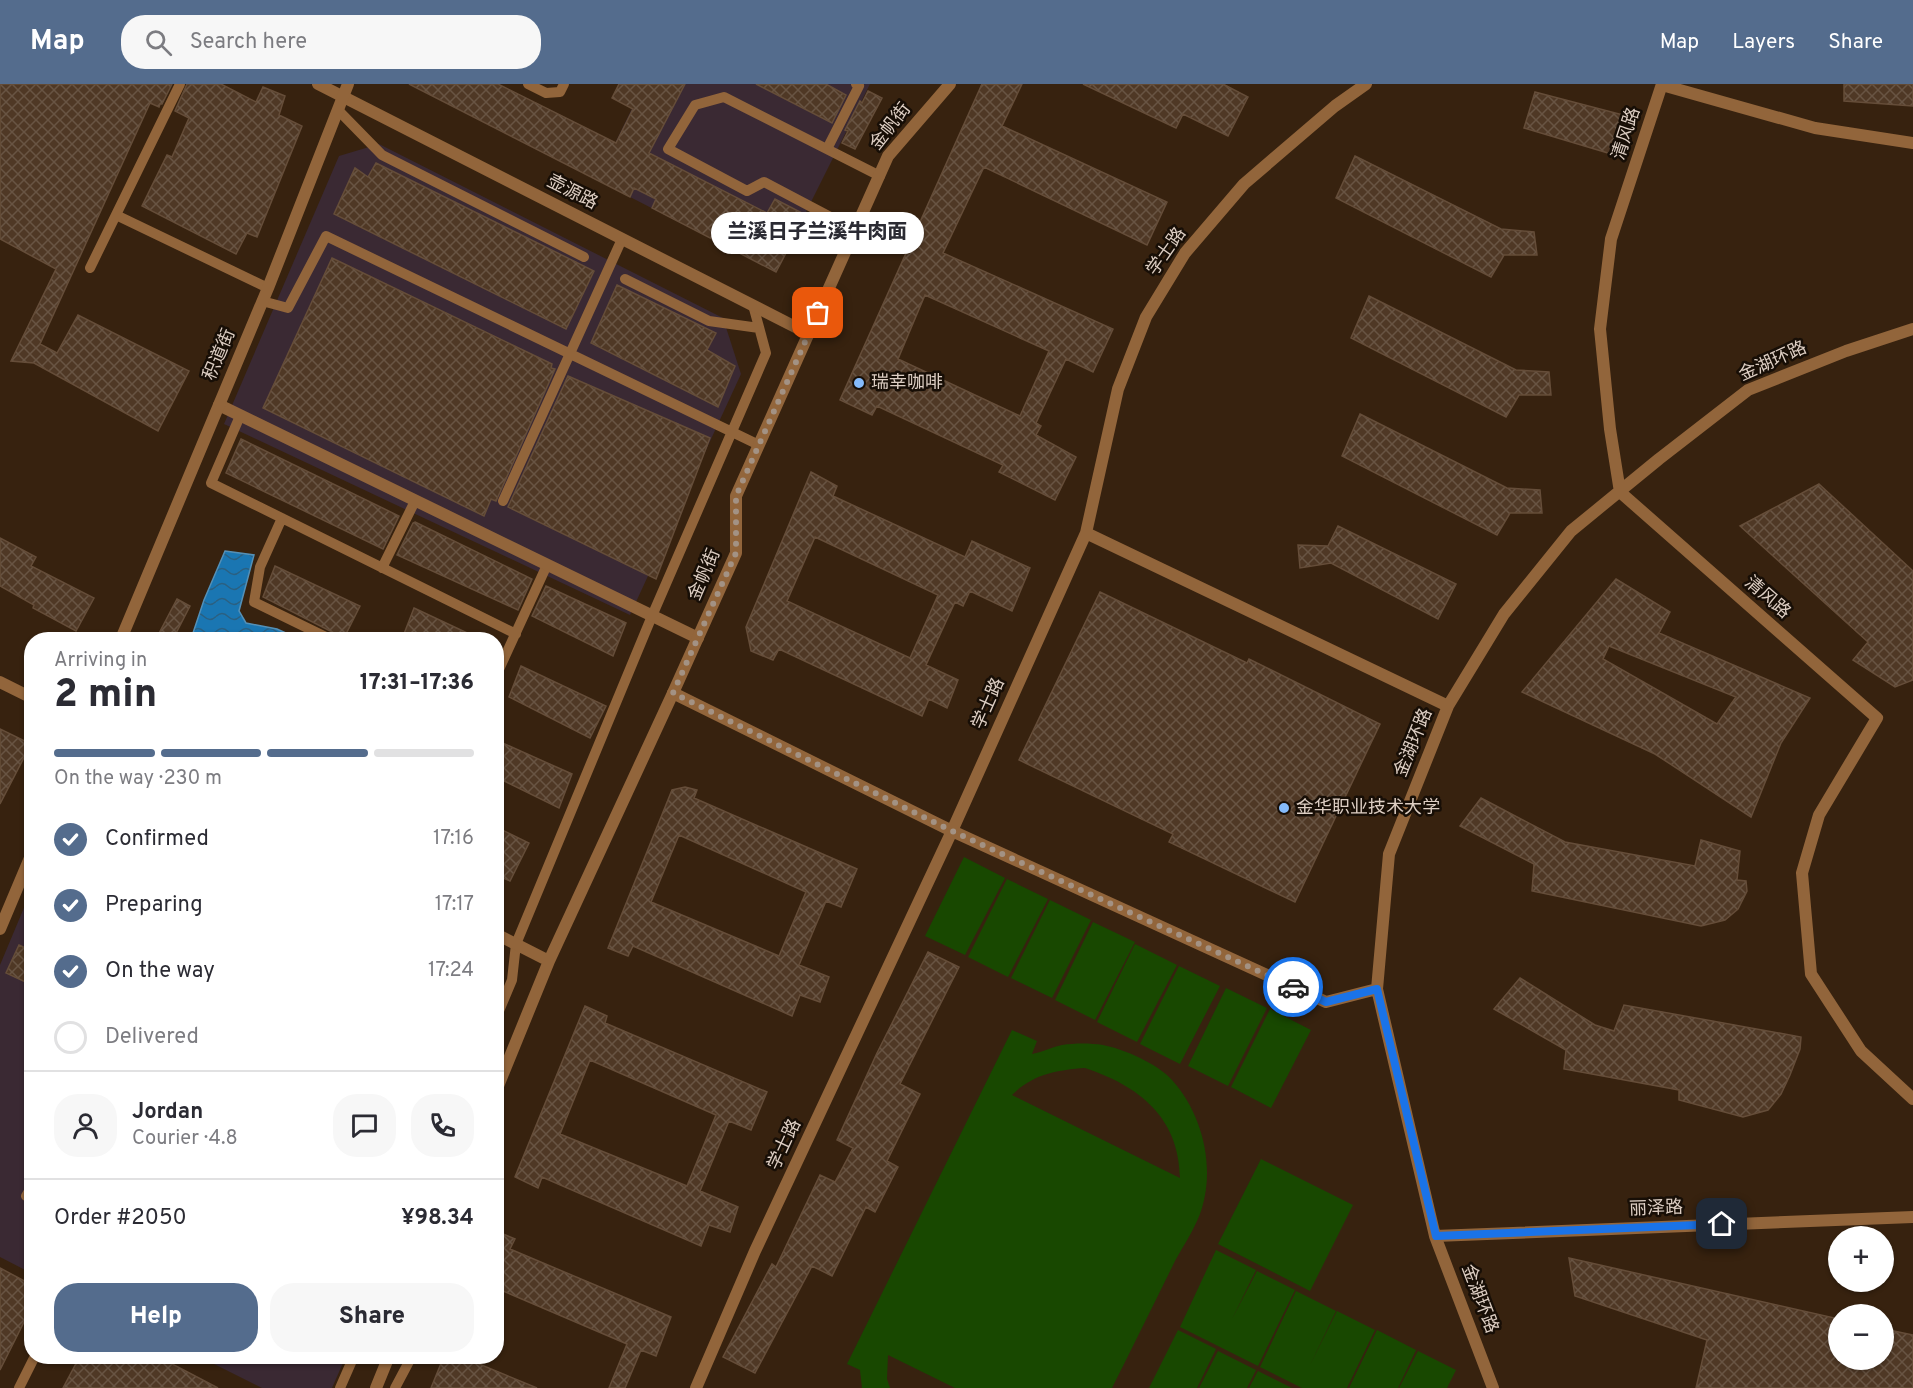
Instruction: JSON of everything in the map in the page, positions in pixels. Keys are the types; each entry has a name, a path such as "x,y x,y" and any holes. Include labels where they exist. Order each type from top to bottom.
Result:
{"street":[{"name":"壶源路","path":"318,84 346,90 622,239 809,334"},
{"name":"金帆街","path":"504,1071 549,961 736,553 736,496 888,156 950,84"},
{"name":"学士路","path":"696,1388 755,1251 952,831 1086,533 1118,389 1146,317 1185,253 1244,184 1335,106 1366,84"},
{"path":"1662,85 1815,128 1913,143"},
{"name":"清风路","path":"1662,85 1611,239 1600,329 1610,429 1620,492 1877,718 1819,815 1802,873 1811,974 1861,1051 1913,1099"},
{"name":"积道街","path":"124,632 268,288 346,90"},
{"name":"金湖环路","path":"1492,1388 1436,1236 1377,989 1389,854 1448,706 1504,614 1571,531 1748,390 1846,351 1913,329"},
{"path":"219,405 698,638"},
{"path":"1086,533 1448,706"},
{"path":"0,682 24,694"},
{"path":"673,693 952,831 1326,1002 1377,989"},
{"path":"0,928 24,872"},
{"path":"504,938 549,961"},
{"name":"丽泽路","path":"1436,1236 1913,1217"},
{"path":"376,1388 386,1364"}],"lane":[{"path":"90,268 180,84"},
{"path":"528,84 546,93 560,92 564,84"},
{"path":"828,149 859,86 856,84"},
{"path":"855,230 764,182 747,191 668,149 695,105 724,97 880,176"},
{"path":"338,110 382,155 584,257"},
{"path":"116,215 268,288"},
{"path":"262,301 288,308 326,236 759,445"},
{"path":"503,501 622,239"},
{"path":"625,279 709,321 759,328"},
{"path":"504,1000 512,981 516,944 652,616 766,353 753,305"},
{"path":"240,416 211,483 516,634"},
{"path":"382,568 415,501"},
{"path":"282,518 260,567 254,602 316,632"},
{"path":"504,659 547,565"},
{"path":"19,1388 31,1364"},
{"path":"340,1388 350,1364"},
{"path":"395,1388 408,1364"}],"shaded area":[{"path":"644,84 870,84 776,272 597,180"},
{"path":"379,144 723,318 741,374 630,615 224,424 339,156"},
{"path":"24,908 24,1269 0,1257 0,965"},
{"path":"214,1364 342,1364 332,1388 262,1388"}],"green space":[{"path":"964,857 1005,878 965,955 925,936"},
{"path":"1007,879 1048,899 1008,977 968,957"},
{"path":"1050,900 1091,920 1052,998 1011,978"},
{"path":"1093,922 1135,942 1095,1020 1055,1000"},
{"path":"1135,944 1177,965 1137,1042 1097,1022"},
{"path":"1179,966 1220,986 1180,1064 1140,1044"},
{"path":"1226,988 1267,1008 1228,1086 1188,1066"},
{"path":"1270,1009 1311,1030 1271,1108 1231,1087"},
{"path":"1012,1030 1037,1041 1032,1054 1067,1044 1103,1045 1140,1058 1158,1068 1172,1080 1191,1108 1203,1140 1207,1174 1206,1192 1197,1221 1112,1388 955,1388 888,1355 887,1379 890,1388 862,1388 860,1370 847,1364","holes":["1085,1068 1105,1075 1139,1095 1164,1121 1178,1156 1180,1178 1012,1095 1028,1082 1055,1072"]},
{"path":"1261,1159 1353,1205 1310,1291 1218,1244"},
{"path":"1216,1250 1256,1270 1232,1319 1257,1271 1295,1290 1258,1366 1180,1327"},
{"path":"1296,1291 1336,1311 1310,1365 1337,1311 1375,1330 1347,1388 1302,1388 1260,1367"},
{"path":"1178,1330 1216,1349 1197,1388 1149,1388"},
{"path":"1377,1330 1416,1350 1398,1388 1349,1388"},
{"path":"1218,1351 1256,1370 1247,1388 1199,1388"},
{"path":"1418,1351 1456,1370 1447,1388 1399,1388"},
{"path":"1258,1371 1292,1388 1249,1388"}],"water":[{"path":"225,551 254,555 239,611 246,623 284,632 193,632"}],"building":[{"path":"0,84 172,84 159,107 150,103 40,344 57,353 78,315 189,371 158,431 34,363 11,361 56,269 0,239"},
{"path":"187,84 221,84 256,102 263,87 285,96 279,115 302,126 257,237 247,233 236,254 142,206 167,155 172,157 189,118 175,111"},
{"path":"409,84 498,84 616,143 633,109 612,98 619,84 685,84 649,153 767,213 775,199 806,215 776,272 652,208 656,199 634,188 630,197"},
{"path":"756,84 826,84 846,95 832,123"},
{"path":"982,84 1022,84 1002,126 1167,202 1147,245 984,167 943,253 1113,329 1093,372 1066,359 1036,423 1041,426 1036,435 1076,457 1055,500 999,472 1003,465 877,406 872,415 840,400","holes":["925,295 1049,351 1020,416 898,359"]},
{"path":"1083,84 1223,84 1248,97 1228,136 1183,114 1176,128"},
{"path":"1844,84 1913,84 1913,106 1844,101"},
{"path":"868,91 882,98 855,149 842,143 848,131 845,130 860,101 862,103"},
{"path":"1535,92 1627,116 1618,156 1524,128"},
{"path":"1355,156 1501,229 1534,232 1537,255 1504,255 1491,277 1336,198"},
{"path":"376,163 594,271 566,329 334,214 355,168 368,177"},
{"path":"332,258 552,364 551,368 555,369 496,501 491,499 484,516 263,408"},
{"path":"617,285 716,333 707,350 735,366 718,407 591,343"},
{"path":"1369,296 1516,370 1549,372 1551,395 1519,395 1506,417 1351,338"},
{"path":"568,376 710,438 656,579 508,507"},
{"path":"1360,414 1507,488 1540,490 1542,513 1510,513 1497,535 1342,456"},
{"path":"241,439 399,516 383,549 226,473"},
{"path":"811,472 837,486 833,496 965,557 972,541 1030,568 1012,611 970,591 963,606 955,602 926,665 958,680 947,708 929,699 922,716 779,649 773,660 751,651 746,627","holes":["815,537 938,595 910,658 787,601"]},
{"path":"1819,484 1913,571 1913,680 1895,687 1853,660 1868,642 1740,526"},
{"path":"415,522 532,579 518,610 397,555"},
{"path":"1338,526 1456,584 1438,619 1331,563 1300,568 1298,545 1328,546"},
{"path":"0,538 36,557 31,566 94,598 76,631 33,608 34,605 0,586"},
{"path":"275,566 360,606 347,632 332,632 263,597"},
{"path":"1616,579 1670,612 1659,633 1810,698 1781,743 1751,817 1655,754 1522,692","holes":["1609,646 1736,697 1717,724 1603,659"]},
{"path":"546,586 626,623 613,656 532,616"},
{"path":"1100,592 1247,663 1249,659 1380,724 1295,902 1169,842 1173,834 1019,760"},
{"path":"177,599 190,606 177,632 160,632"},
{"path":"414,608 465,632 405,632"},
{"path":"521,666 606,706 590,738 509,697"},
{"path":"0,729 24,741 24,758 0,804"},
{"path":"504,744 572,774 559,808 504,781"},
{"path":"685,787 697,790 694,798 857,869 841,907 826,901 799,965 829,977 820,1002 800,995 792,1016 633,946 628,956 608,948 672,790","holes":["679,835 806,892 779,956 651,902"]},
{"path":"1481,798 1565,842 1695,866 1701,840 1740,851 1737,880 1746,881 1747,891 1738,909 1725,920 1701,926 1532,891 1534,864 1460,826"},
{"path":"504,831 529,843 510,881 504,878"},
{"path":"19,945 24,947 24,981 6,973"},
{"path":"928,952 959,967 900,1084 920,1094 887,1161 898,1167 875,1212 866,1207 832,1276 812,1266 755,1373 723,1357 772,1264 776,1267 820,1175 835,1182 853,1148 837,1140 877,1053"},
{"path":"1520,978 1595,1025 1614,1031 1624,1005 1801,1037 1800,1049 1781,1094 1768,1110 1743,1117 1679,1100 1679,1090 1564,1069 1566,1050 1494,1009"},
{"path":"585,1006 607,1016 605,1023 767,1092 751,1130 729,1121 700,1191 738,1207 730,1232 709,1225 701,1246 542,1177 538,1188 515,1177","holes":["590,1060 716,1115 687,1186 560,1134"]},
{"path":"504,1234 515,1239 510,1249 671,1317 656,1356 641,1350 625,1388 609,1388 627,1344 504,1291"},
{"path":"1569,1258 1828,1317 1828,1370 1894,1370 1894,1331 1913,1335 1913,1388 1696,1388 1707,1340 1575,1296"},
{"path":"0,1268 24,1281 24,1322 0,1370"},
{"path":"76,1364 172,1364 218,1388 63,1388"},
{"path":"441,1364 479,1364 537,1388 431,1388"}],"way so far":[{"path":"818,313 736,496 736,553 673,693 952,831 1293,987"}],"place":[{"name":"兰溪日子兰溪牛肉面","path":"818,313"},
{"name":"瑞幸咖啡","path":"859,383"},
{"name":"金华职业技术大学","path":"1284,808"}],"route":[{"path":"1293,987 1326,1002 1377,989 1436,1236 1722,1224"}]}
